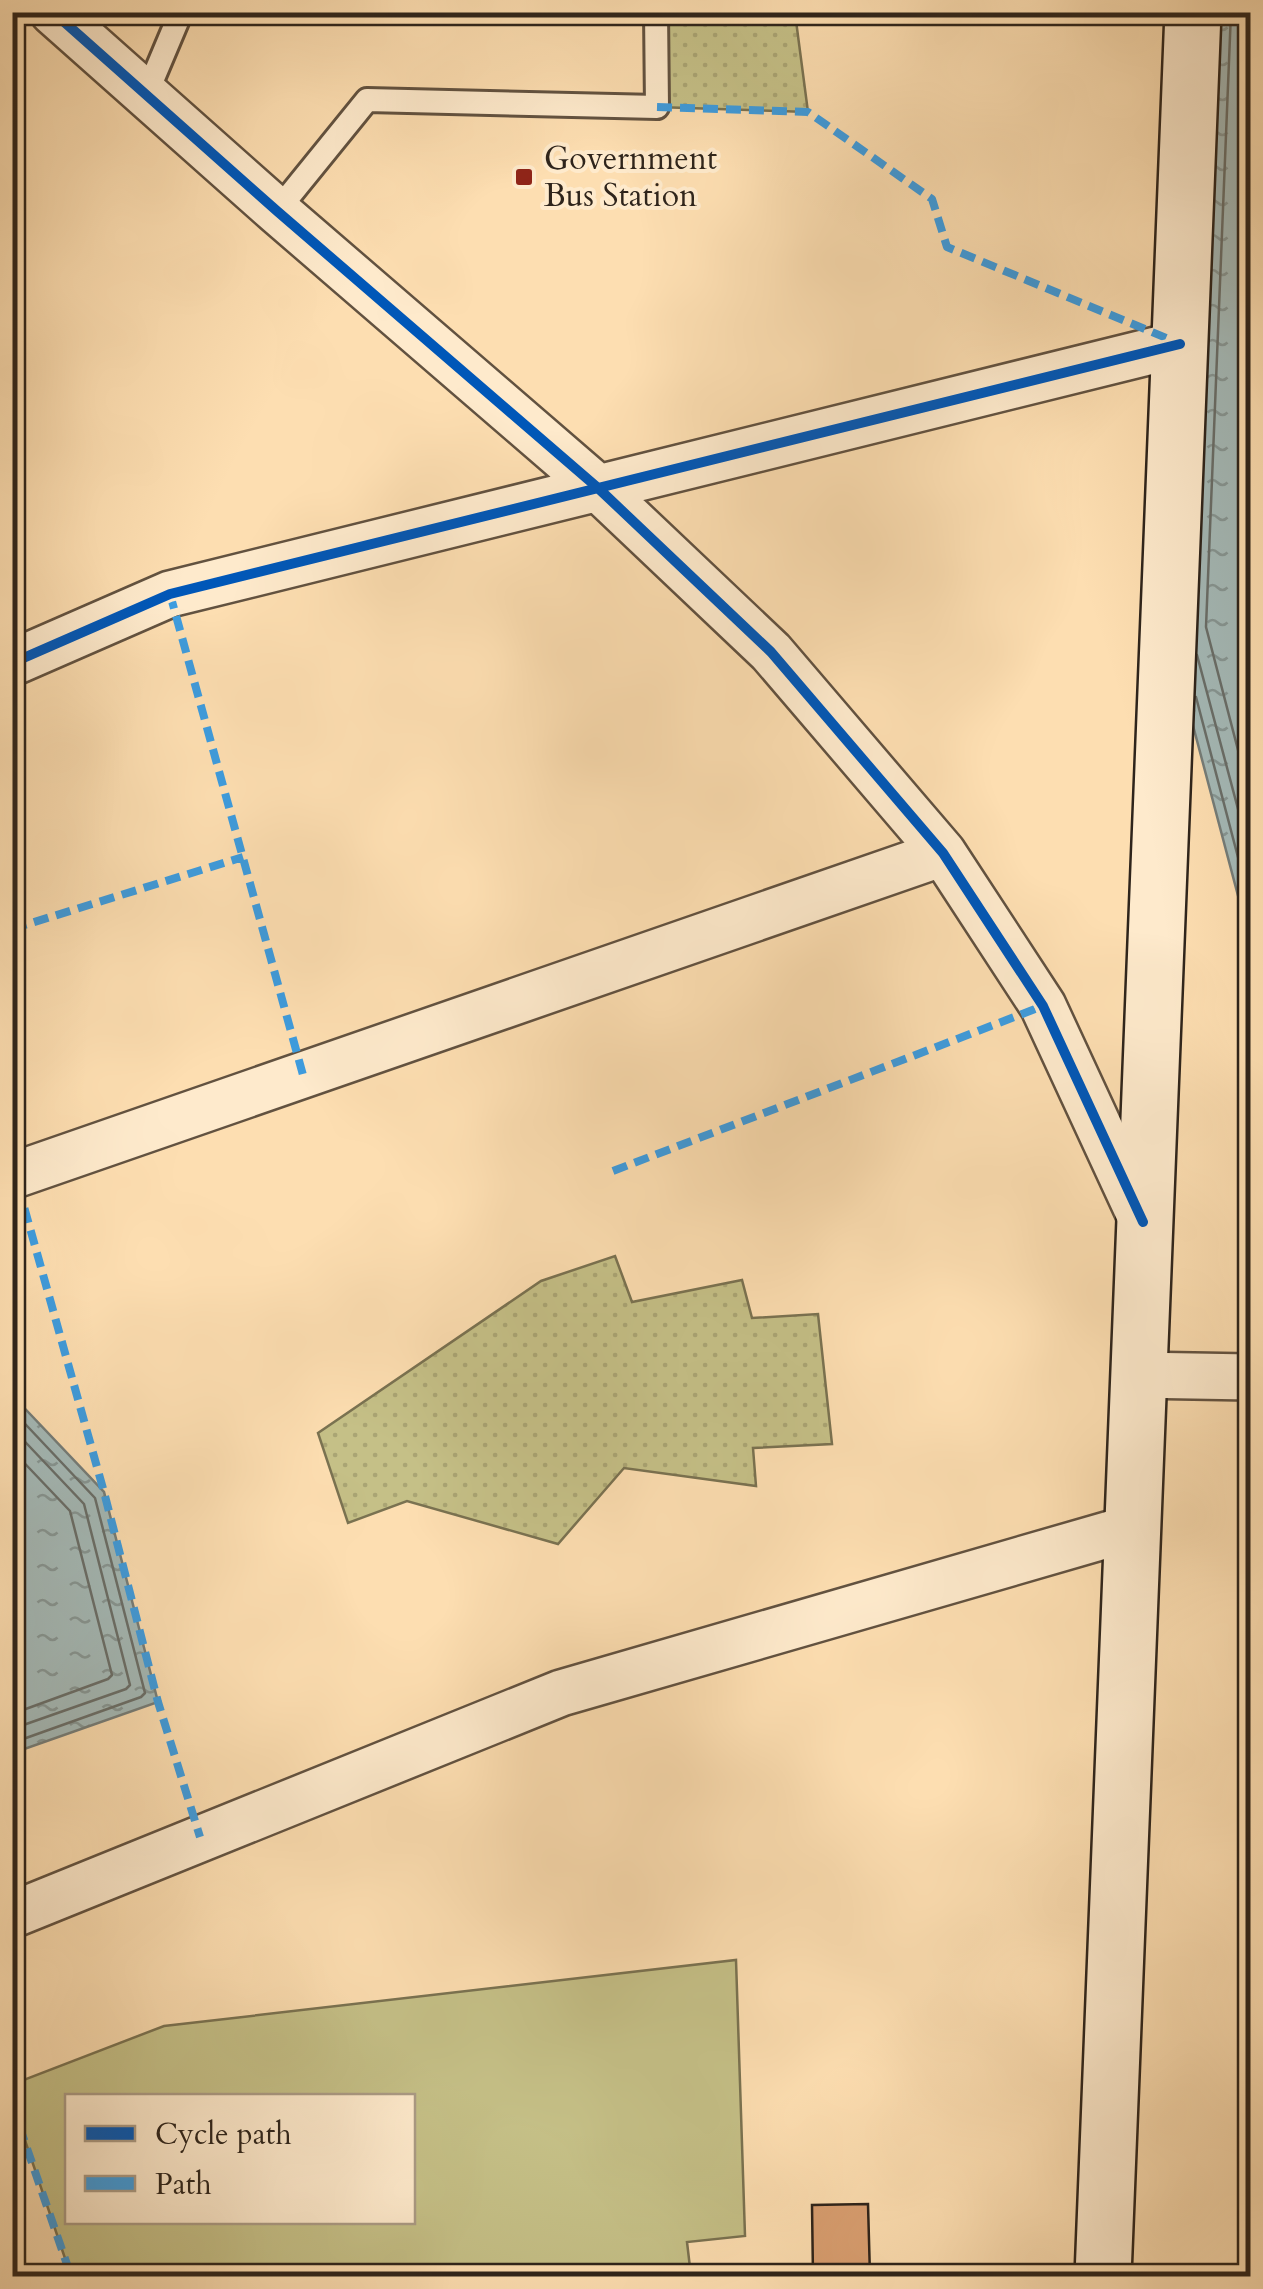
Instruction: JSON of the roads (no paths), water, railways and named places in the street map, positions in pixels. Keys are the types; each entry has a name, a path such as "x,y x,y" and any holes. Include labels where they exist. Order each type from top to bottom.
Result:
{"main road":[{"path":"1104,2276 1193,12"}],"street":[{"path":"54,12 598,488 770,652 943,853 1043,1006 1143,1222"},
{"path":"12,663 170,594 1180,344"},
{"path":"12,1176 943,853"},
{"path":"1137,1375 1250,1377"},
{"path":"12,1915 561,1693 1132,1528"}],"lane":[{"path":"146,95 181,12"},
{"path":"277,211 367,100 657,106 656,12"}],"water":[{"path":"1193,13 1250,13 1250,941 1168,631"},
{"path":"12,1395 104,1492 158,1702 13,1753"}],"place":[{"name":"Government Bus Station","path":"524,177"}]}
